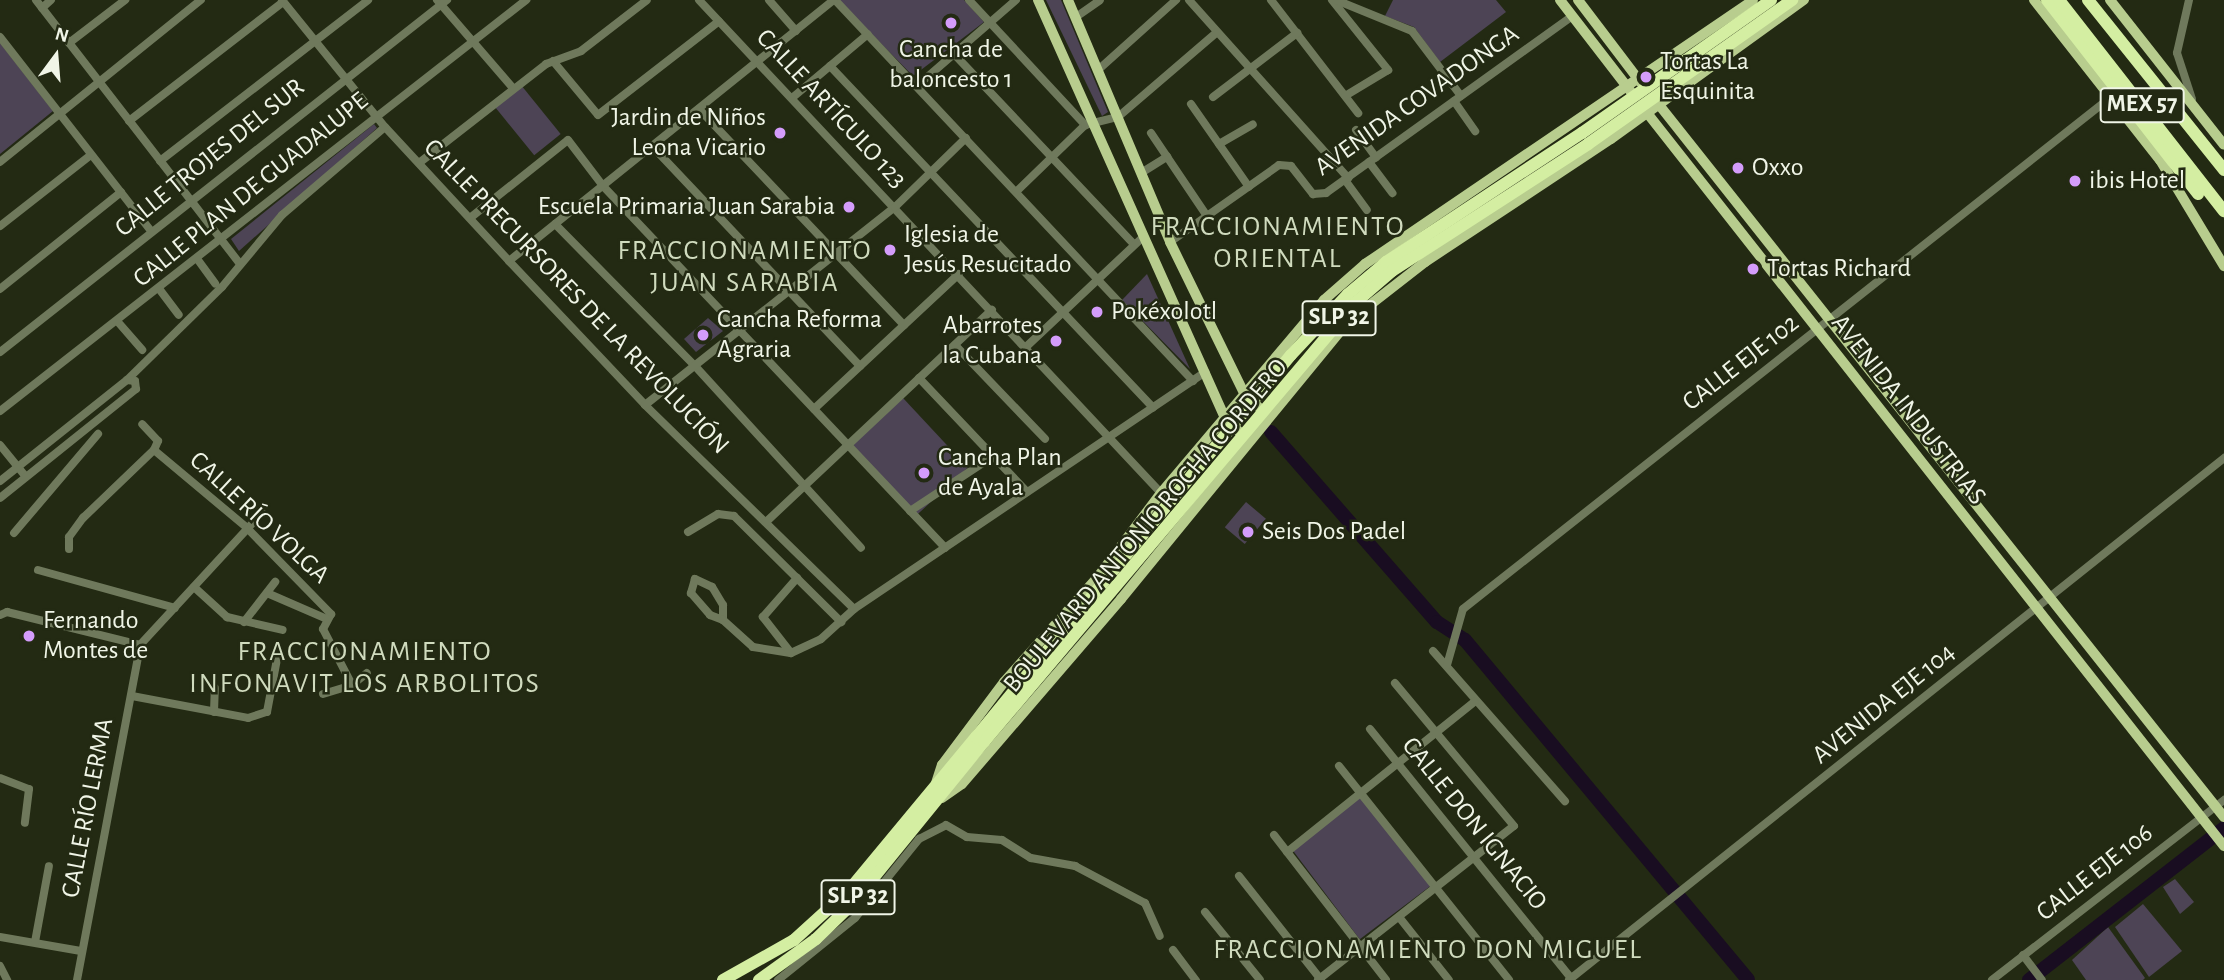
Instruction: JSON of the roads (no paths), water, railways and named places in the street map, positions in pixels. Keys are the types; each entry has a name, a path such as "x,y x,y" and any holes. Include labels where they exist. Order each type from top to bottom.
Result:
{"highway":[{"name":"BOULEVARD ANTONIO ROCHA CORDERO","path":"723,980 765,959 819,918 849,890 937,795 1248,406 1348,294 1385,262 1582,133 1771,0"},
{"name":"BOULEVARD ANTONIO ROCHA CORDERO","path":"980,739 1354,303 1392,271 1588,144 1791,0"},
{"path":"2047,0 2198,194"},
{"name":"MEX 57","path":"2059,0 2224,211"},
{"name":"MEX 57","path":"2088,0 2224,170"},
{"path":"2160,160 2224,217"},
{"name":"BOULEVARD ANTONIO ROCHA CORDERO","path":"759,980 816,939 916,836 937,795"}],"main road":[{"path":"1038,0 1138,241 1206,372 1225,419 1248,440"},
{"path":"1068,0 1170,242 1245,395 1268,416"},
{"name":"AVENIDA INDUSTRIAS","path":"1560,0 1815,330 2223,845"},
{"name":"AVENIDA INDUSTRIAS","path":"1578,0 1826,321 2222,809"},
{"name":"BOULEVARD ANTONIO ROCHA CORDERO","path":"937,795 962,783 1121,599 1225,467 1348,322 1399,281 1611,139 1804,0"},
{"path":"2034,0 2160,160 2224,266"},
{"path":"2110,0 2224,145"},
{"name":"BOULEVARD ANTONIO ROCHA CORDERO","path":"937,795 942,765 1004,682 1097,578 1161,493 1318,306 1365,264 1610,101 1749,2"},
{"path":"1622,58 1641,69 1664,62"},
{"path":"1664,62 1660,75 1663,83 1671,88 1684,86"},
{"path":"1610,101 1615,71"},
{"path":"1679,131 1673,105 1684,86"},
{"path":"1592,113 1604,109 1615,114 1618,126 1611,139"},
{"path":"1629,126 1644,123 1662,132"},
{"path":"1266,369 1264,382 1269,390 1279,394 1290,390"},
{"path":"1200,447 1209,441 1223,444 1229,457 1225,467"}],"street":[{"path":"36,0 240,264"},
{"path":"42,8 51,0"},
{"path":"69,43 125,0"},
{"path":"0,162 201,0"},
{"path":"160,161 368,0"},
{"name":"CALLE PLAN DE GUADALUPE","path":"0,411 160,290 376,116 526,0"},
{"path":"419,163 513,88 553,61 581,51 648,0"},
{"name":"CALLE ARTÍCULO 123","path":"699,0 1027,346 1161,493"},
{"path":"769,0 796,31"},
{"path":"509,261 835,0 1193,380"},
{"path":"969,0 1088,123"},
{"path":"917,86 1016,0"},
{"path":"1076,17 1100,0"},
{"path":"1098,70 1176,0"},
{"path":"1189,0 1346,179 1367,210"},
{"path":"1271,0 1357,114"},
{"path":"1334,0 1388,70 1345,96"},
{"path":"1334,0 1412,31 1458,99 1475,131"},
{"path":"2189,0 2177,53 2197,111"},
{"path":"129,121 283,1"},
{"name":"CALLE PRECURSORES DE LA REVOLUCIÓN","path":"283,1 385,127 509,261 645,405 854,610"},
{"path":"442,2 513,88"},
{"name":"CALLE TROJES DEL SUR","path":"0,352 442,2"},
{"name":"AVENIDA COVADONGA","path":"1249,187 1285,163 1320,196 1572,16"},
{"path":"553,61 598,115 719,21"},
{"path":"1017,191 1088,123 1118,117 1217,32"},
{"path":"1213,97 1297,33"},
{"path":"792,98 868,34"},
{"path":"0,37 152,232"},
{"path":"955,55 1051,159 1138,241 1027,346"},
{"path":"830,66 1153,408"},
{"name":"CALLE EJE 102","path":"1448,661 1459,632 1463,609 2110,97"},
{"path":"1170,242 1249,187 1191,104"},
{"path":"699,108 904,326"},
{"path":"1219,144 1253,124"},
{"path":"0,481 127,380 240,264 282,215 385,127"},
{"path":"1356,130 1392,192"},
{"path":"1152,133 1207,216"},
{"path":"645,405 895,206 966,138"},
{"path":"470,218 568,140 603,186 945,548"},
{"path":"652,146 860,366"},
{"path":"0,226 91,155"},
{"path":"1141,173 1167,157"},
{"path":"0,289 121,192"},
{"path":"555,224 695,366 861,548"},
{"path":"198,260 215,283"},
{"path":"814,409 959,274"},
{"path":"160,290 179,315"},
{"path":"766,522 992,310"},
{"path":"118,322 142,350"},
{"path":"955,345 1045,439"},
{"path":"723,620 723,606 712,587 695,579 691,593 710,615 723,620 753,647 769,653 791,653 821,639 854,610 1206,372"},
{"path":"919,378 1027,492"},
{"path":"0,498 136,389 135,381 127,380"},
{"path":"69,549 69,537 83,519 154,450 158,441 142,424"},
{"path":"14,533 98,434"},
{"path":"0,445 26,477"},
{"name":"CALLE RÍO VOLGA","path":"154,450 246,527 331,614 323,629 352,685"},
{"path":"57,452 71,465"},
{"path":"910,511 995,456"},
{"name":"AVENIDA EJE 104","path":"1570,979 1684,892 2224,458"},
{"path":"0,605 3,614 141,645 246,527 262,513"},
{"path":"688,532 718,514 734,516 841,622"},
{"path":"38,570 175,608"},
{"path":"791,653 763,617 797,578"},
{"path":"244,622 275,582"},
{"path":"194,587 219,612 244,622 283,630"},
{"name":"CALLE RÍO VOLGA","path":"267,593 327,619"},
{"name":"CALLE RÍO LERMA","path":"77,980 141,645"},
{"path":"1433,651 1448,661 1475,702 1565,801"},
{"path":"132,696 248,718 267,712 278,654"},
{"path":"323,694 352,685 367,673"},
{"path":"1239,876 1320,979 1514,826 1395,683"},
{"path":"214,712 215,688"},
{"path":"1287,852 1435,731 1475,702"},
{"name":"CALLE DON IGNACIO","path":"1370,729 1475,856 1570,979"},
{"path":"1339,766 1509,980"},
{"path":"0,778 29,789 25,823"},
{"name":"CALLE EJE 106","path":"1992,980 2026,959 2222,809"},
{"path":"778,980 855,918 916,836 946,825 967,837 1002,840 1031,858 1076,866 1145,903 1160,936"},
{"path":"1274,835 1386,980"},
{"path":"35,942 49,866"},
{"path":"1205,912 1260,980"},
{"path":"1399,917 1449,980"},
{"path":"0,937 81,950"},
{"path":"1173,950 1196,980"},
{"path":"2026,959 2042,980"},
{"path":"0,966 7,980"}],"waterway":[{"path":"1271,432 1437,622 1465,640 1748,980"},
{"path":"2029,980 2224,828"}],"place":[{"name":"Cancha de baloncesto 1","path":"951,23"},
{"name":"Tortas La Esquinita","path":"1646,77"},
{"name":"Jardin de Niños Leona Vicario","path":"780,133"},
{"name":"Oxxo","path":"1738,168"},
{"name":"ibis Hotel","path":"2075,181"},
{"name":"Escuela Primaria Juan Sarabia","path":"849,207"},
{"name":"Iglesia de Jesús Resucitado","path":"890,250"},
{"name":"Tortas Richard","path":"1753,269"},
{"name":"Pokéxolotl","path":"1097,312"},
{"name":"Cancha Reforma Agraria","path":"703,335"},
{"name":"Abarrotes la Cubana","path":"1056,341"},
{"name":"Cancha Plan de Ayala","path":"924,473"},
{"name":"Seis Dos Padel","path":"1248,532"},
{"name":"Fernando Montes de","path":"29,636"}],"district":[{"name":"FRACCIONAMIENTO ORIENTAL","path":"1278,243"},
{"name":"FRACCIONAMIENTO JUAN SARABIA","path":"745,267"},
{"name":"FRACCIONAMIENTO INFONAVIT LOS ARBOLITOS","path":"365,668"},
{"name":"FRACCIONAMIENTO DON MIGUEL","path":"1428,950"}]}
